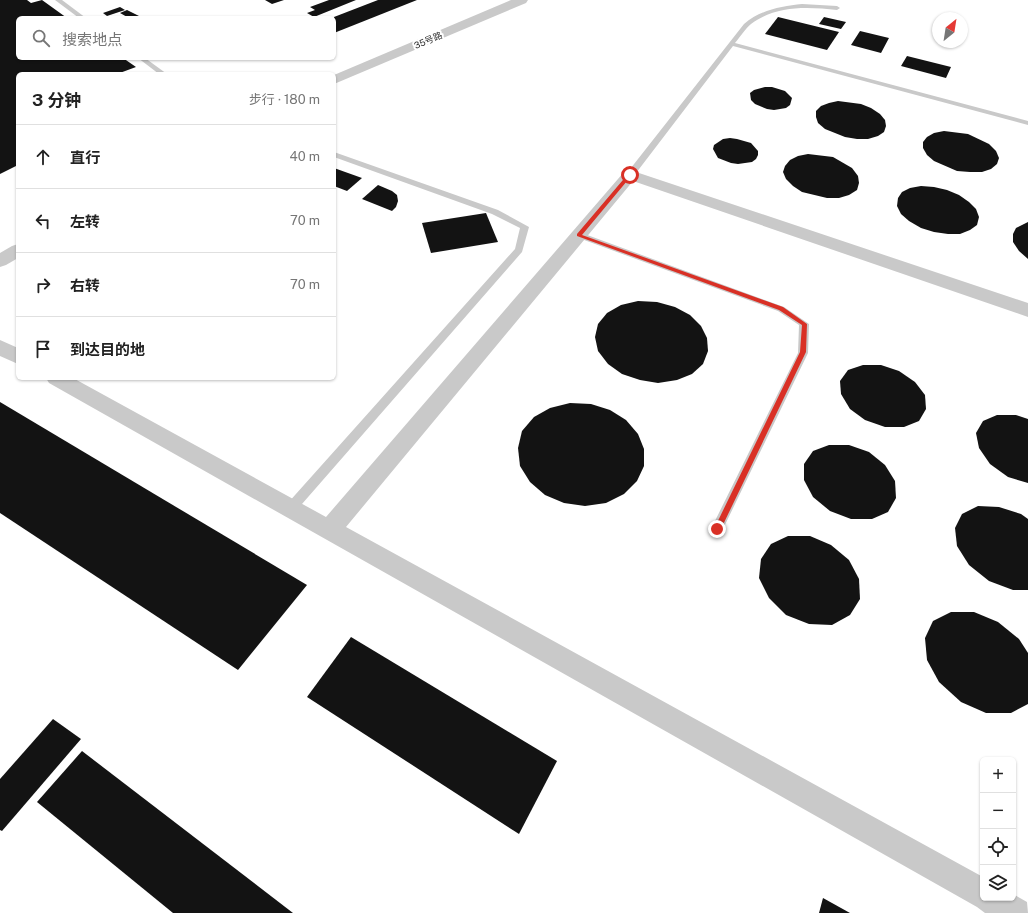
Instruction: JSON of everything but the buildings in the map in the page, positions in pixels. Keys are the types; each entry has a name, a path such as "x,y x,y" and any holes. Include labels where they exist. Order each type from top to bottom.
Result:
{"street":[{"name":"35号路","path":"336,79 522,0"},
{"path":"329,530 630,175 1028,310"},
{"path":"0,261 16,251"},
{"path":"0,347 16,356"},
{"path":"60,380 980,892"},
{"path":"995,901 1016,913"}],"lane":[{"path":"58,0 81,16"},
{"path":"630,175 748,24 766,12 786,7 837,8"},
{"path":"731,44 1028,123"},
{"path":"144,60 161,72"},
{"path":"291,508 519,250 525,227 495,212 336,155"},
{"path":"579,235 781,308 804,324 803,352 717,529"}],"route":[{"path":"630,175 579,235 781,308 804,324 803,352 717,529"}]}
